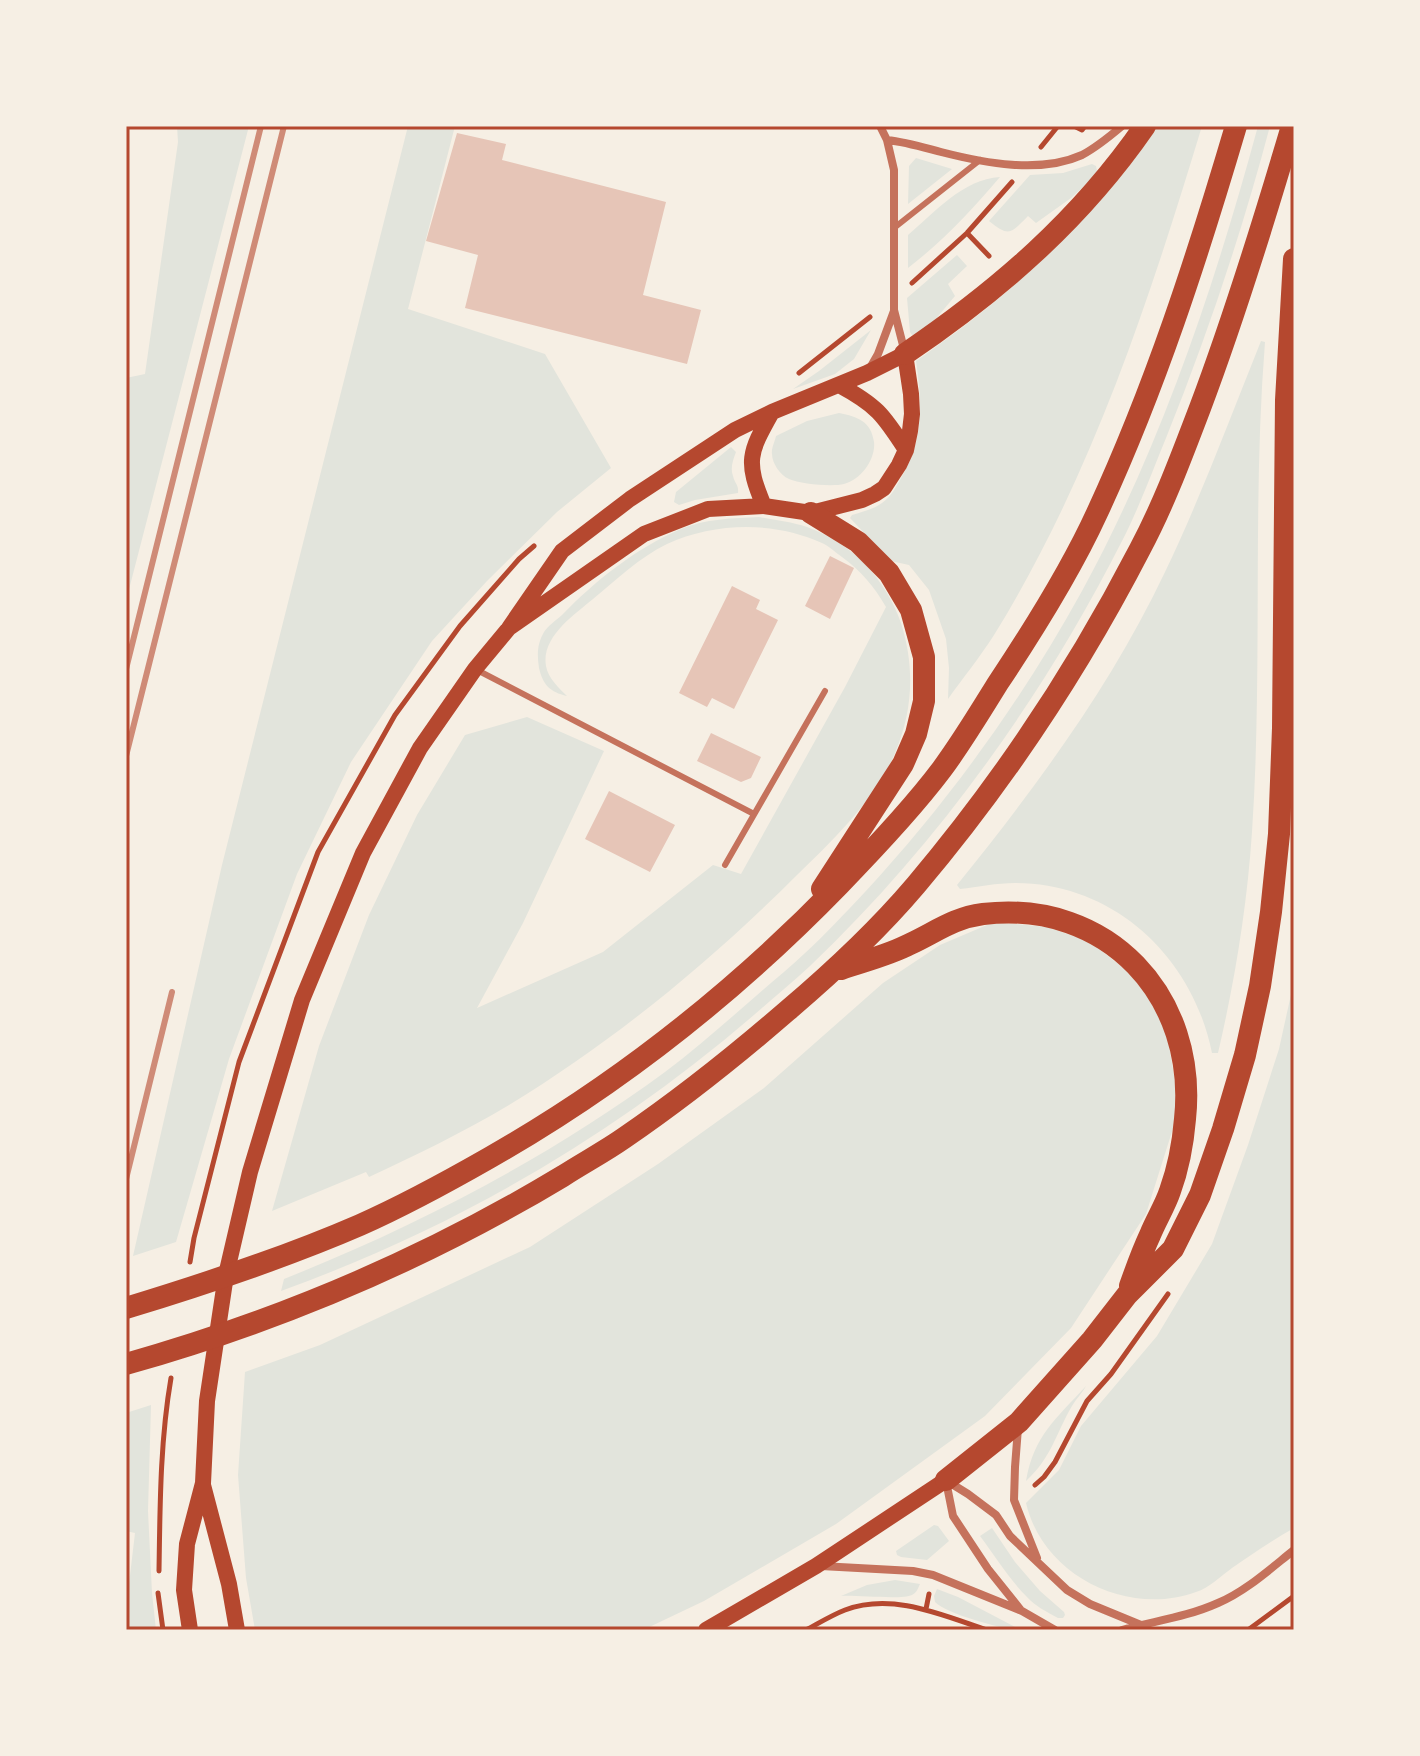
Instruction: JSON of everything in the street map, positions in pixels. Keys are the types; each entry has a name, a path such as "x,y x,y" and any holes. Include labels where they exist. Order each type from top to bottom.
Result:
{"highway":[{"path":"905,354 971,308 1046,243 1089,199 1145,126"},
{"path":"126,1308 290,1254 363,1224 513,1145 582,1102 726,993 794,932 868,855 942,769 1034,630 1096,516 1147,400 1199,251 1236,126"},
{"path":"126,1364 275,1315 407,1261 509,1209 622,1139 739,1053 832,972 915,887 1032,734 1074,669 1142,546 1218,361 1256,251 1292,126"},
{"path":"946,1480 1019,1422 1092,1340 1127,1295 1173,1249 1200,1195 1245,1055 1260,986 1279,834 1286,400 1294,259"},
{"path":"794,932 903,764 916,734 924,701 924,657 911,610 889,573 858,542 811,513"},
{"path":"832,972 908,945 945,924 979,914 1007,912 1037,914 1075,924 1108,941 1135,963 1158,993 1174,1022 1183,1051 1188,1091 1182,1142 1170,1192 1148,1238 1127,1295"}],"main road":[{"path":"190,1630 184,1590 187,1544 203,1483 207,1401 226,1275 250,1172 302,1000 363,853 420,748 562,551 630,499 735,430 905,354 912,414 906,450 884,488 862,500 811,513 764,506 708,509 644,534 509,628"},
{"path":"839,385 877,408 906,450"},
{"path":"764,506 754,482 751,455 772,412"},
{"path":"706,1630 816,1566 946,1480"},
{"path":"203,1483 229,1584 237,1630"}],"street":[{"path":"880,126 887,140 894,170 894,310 905,354"},
{"path":"887,140 980,160 1027,165 1080,156 1122,126"},
{"path":"867,373 878,354 894,310"},
{"path":"1019,1422 1014,1500 1039,1562"},
{"path":"946,1480 996,1515 1010,1536 1067,1590 1090,1604 1141,1625"},
{"path":"946,1480 953,1516 988,1569 1022,1611"},
{"path":"1122,1630 1191,1614 1221,1602 1252,1583 1294,1550"},
{"path":"816,1566 913,1571 933,1575 1022,1611 1055,1630"}],"lane":[{"path":"894,228 980,160"},
{"path":"475,669 754,814"},
{"path":"725,865 825,691"}],"path":[{"path":"1074,126 1082,130 1085,126"},
{"path":"967,233 989,256"},
{"path":"1248,1630 1294,1596"},
{"path":"806,1630 847,1609 884,1603 926,1609 987,1630"}],"shaded area":[{"path":"177,126 249,126 126,601 126,378 145,374 178,142"},
{"path":"408,126 455,126 408,309 545,354 611,468 557,512 432,641 351,762 297,874 229,1059 176,1242 133,1256 222,865"},
{"path":"1158,126 1202,126 1138,323 1060,514 994,635 948,699 946,639 929,590 909,565 891,561 850,518 872,509 891,495 914,450 919,421 916,361 985,310 1048,255 1105,194"},
{"path":"1258,126 1270,126 1236,244 1181,400 1128,528 1058,656 984,767 944,819 857,919 810,966 652,1096 535,1172 474,1206 347,1266 281,1291 284,1279 384,1236 529,1161 665,1072 812,947 926,822 955,786 1035,671 1082,591 1137,480 1184,364"},
{"path":"916,158 952,169 908,204 909,166"},
{"path":"1092,164 1096,166 1095,176 1036,223 1028,216 1014,230 1006,231 989,221 1030,175 1063,173"},
{"path":"1000,177 956,225 908,268 908,235 961,190 986,179"},
{"path":"957,255 967,266 948,284 955,296 934,321 917,335 912,335 907,298"},
{"path":"871,330 854,359 835,374 793,389 819,371"},
{"path":"1261,341 1265,342 1259,464 1257,710 1252,832 1235,971 1218,1053 1212,1053 1202,1018 1187,986 1168,957 1144,932 1116,912 1085,896 1051,886 1008,883 960,889 957,885 1070,734 1144,614 1191,515"},
{"path":"839,413 862,421 870,429 874,442 873,455 861,473 850,482 832,485 801,482 783,475 772,457 776,436 807,421"},
{"path":"731,447 736,452 732,470 738,493 679,505 674,502 676,492"},
{"path":"759,517 807,527 853,553 877,578 901,623 910,672 906,721 895,753 877,787 838,834 730,939 660,999 586,1054 509,1105 440,1143 369,1177 366,1172 272,1211 319,1046 369,915 417,815 465,735 527,717 604,751 523,923 477,1008 603,952 713,865 741,874 886,607 867,579 830,547 804,536 765,528 705,531 667,544 647,555 560,628 549,646 546,666 551,679 567,696 552,690 545,683 538,654 542,636 550,625 602,578 648,546 699,523"},
{"path":"994,922 1047,927 1082,939 1130,973 1153,1003 1167,1034 1176,1087 1175,1122 1146,1214 1071,1328 985,1416 836,1524 704,1601 643,1630 255,1630 246,1578 238,1475 245,1372 320,1345 530,1247 658,1164 764,1088 883,983 940,945"},
{"path":"1294,981 1294,1528 1196,1592 1170,1598 1143,1599 1117,1594 1069,1570 1050,1551 1035,1529 1026,1503 1059,1470 1081,1426 1157,1336 1212,1244 1279,1049"},
{"path":"1086,1386 1047,1454 1026,1481 1041,1439"},
{"path":"151,1405 148,1511 156,1630 126,1630 135,1533 126,1531 126,1413"},
{"path":"934,1525 949,1541 927,1560 897,1555 896,1551"},
{"path":"992,1528 1015,1562 1040,1591 1064,1612 1063,1618 1037,1606 1014,1583 980,1536"},
{"path":"895,1580 920,1584 912,1595 907,1596 841,1596 867,1585"},
{"path":"937,1589 1021,1630 989,1624 941,1607 935,1602"}],"building":[{"path":"457,133 506,144 502,160 666,202 643,295 701,310 687,364 465,308 478,255 426,241"},
{"path":"830,556 854,568 830,619 805,606"},
{"path":"732,586 760,600 756,609 778,620 734,709 712,698 707,707 679,693"},
{"path":"711,733 761,757 751,778 741,782 697,761"},
{"path":"609,791 675,825 650,872 585,839"}],"railway":[{"path":"126,669 261,126"},
{"path":"126,756 284,126"},
{"path":"126,1179 172,992"}]}
